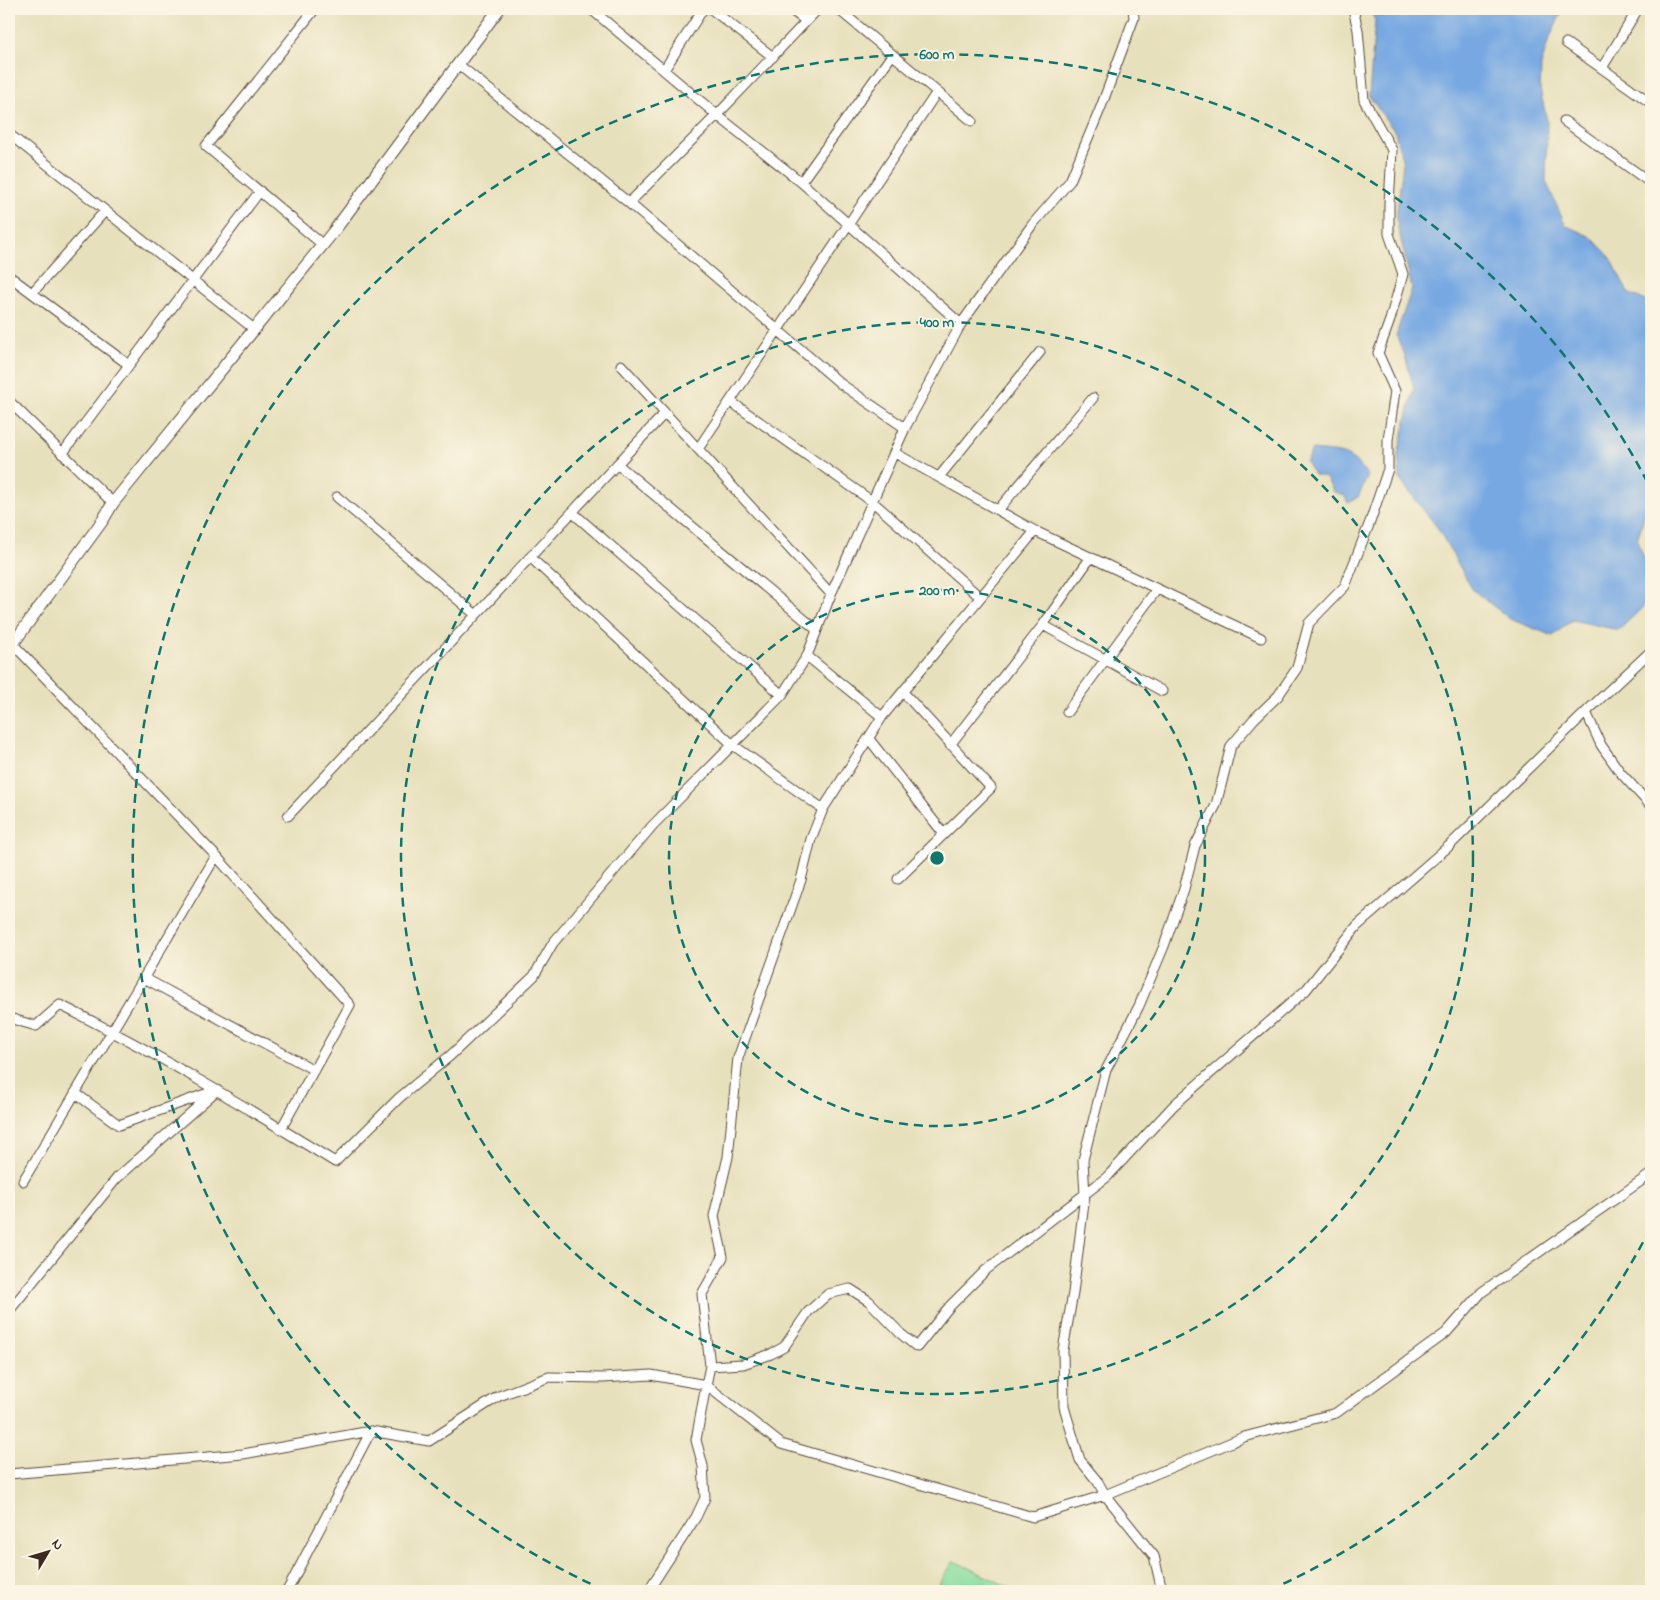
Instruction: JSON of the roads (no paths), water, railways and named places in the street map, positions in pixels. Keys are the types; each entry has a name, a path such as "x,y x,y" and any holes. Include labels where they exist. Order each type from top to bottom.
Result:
{"main road":[{"path":"11,646 103,520 113,503 323,245 459,65 494,11"}],"street":[{"path":"315,9 206,146 323,245"},
{"path":"591,9 717,115 802,182 961,324"},
{"path":"664,70 703,9"},
{"path":"711,9 773,57"},
{"path":"790,9 806,21"},
{"path":"628,203 717,115 818,9"},
{"path":"838,9 972,121"},
{"path":"9,1018 36,1026 60,1006 112,1031 216,1090 335,1162 399,1098 451,1055 534,976 553,943 653,825 782,695 807,656 831,594 906,428 961,324 1032,225 1070,181 1101,107 1134,18 1134,9"},
{"path":"1162,1591 1154,1556 1105,1495 1098,1482 1080,1460 1064,1407 1063,1350 1073,1293 1085,1195 1083,1160 1106,1070 1139,1006 1164,946 1184,889 1195,846 1216,805 1231,746 1254,719 1278,696 1297,668 1309,623 1345,586 1388,469 1388,440 1395,391 1378,353 1403,274 1390,234 1389,204 1392,150 1364,100 1358,30 1353,9"},
{"path":"1602,68 1638,9"},
{"path":"1647,9 1651,12"},
{"path":"1566,43 1651,103"},
{"path":"802,182 892,55"},
{"path":"459,65 628,203 842,384 906,428"},
{"path":"698,449 937,92"},
{"path":"1564,121 1651,184"},
{"path":"9,134 254,329"},
{"path":"62,454 260,191"},
{"path":"32,293 106,211"},
{"path":"9,276 129,365"},
{"path":"939,477 1040,352"},
{"path":"620,365 831,594"},
{"path":"998,510 1094,398"},
{"path":"9,401 113,503"},
{"path":"730,401 873,502 980,597"},
{"path":"288,816 664,414"},
{"path":"895,453 1035,530 1261,638"},
{"path":"617,464 817,630"},
{"path":"337,497 476,615"},
{"path":"572,512 782,695"},
{"path":"648,1591 696,1517 705,1498 703,1466 696,1440 710,1366 702,1294 723,1257 714,1216 728,1156 738,1058 800,880 810,839 823,809 882,717 1035,530"},
{"path":"530,557 733,745 823,809"},
{"path":"950,745 1043,625 1091,557"},
{"path":"1067,712 1157,589"},
{"path":"1043,625 1162,690"},
{"path":"11,646 216,856 350,1005 281,1129"},
{"path":"710,1366 744,1364 784,1347 808,1312 828,1294 850,1289 870,1301 901,1334 917,1347 949,1307 986,1270 1107,1177 1174,1106 1306,990 1357,926 1450,846 1651,651"},
{"path":"807,656 882,717"},
{"path":"898,879 991,788 903,692"},
{"path":"1586,712 1601,745 1620,772 1651,806"},
{"path":"869,739 944,834"},
{"path":"23,1181 216,856"},
{"path":"144,978 314,1070"},
{"path":"75,1093 119,1125 216,1090"},
{"path":"9,1311 117,1178 216,1090"},
{"path":"9,1474 243,1454 370,1431 429,1441 499,1396 549,1377 603,1378 651,1375 706,1385 781,1444 1033,1517 1105,1495 1244,1437 1336,1413 1446,1333 1482,1292 1651,1174"},
{"path":"286,1591 370,1431"}],"water":[{"path":"1369,9 1563,9 1548,42 1541,65 1540,89 1547,121 1546,181 1565,225 1591,237 1611,258 1628,293 1651,303 1651,499 1648,503 1637,540 1650,572 1643,607 1619,630 1572,620 1553,636 1510,619 1473,590 1437,527 1400,480 1398,454 1414,388 1404,353 1396,335 1412,288 1396,218 1403,163 1395,132 1369,96 1375,20"},
{"path":"1312,450 1344,454 1356,461 1368,476 1358,497 1348,503 1344,495 1334,492 1325,477 1314,475 1306,462"}]}
